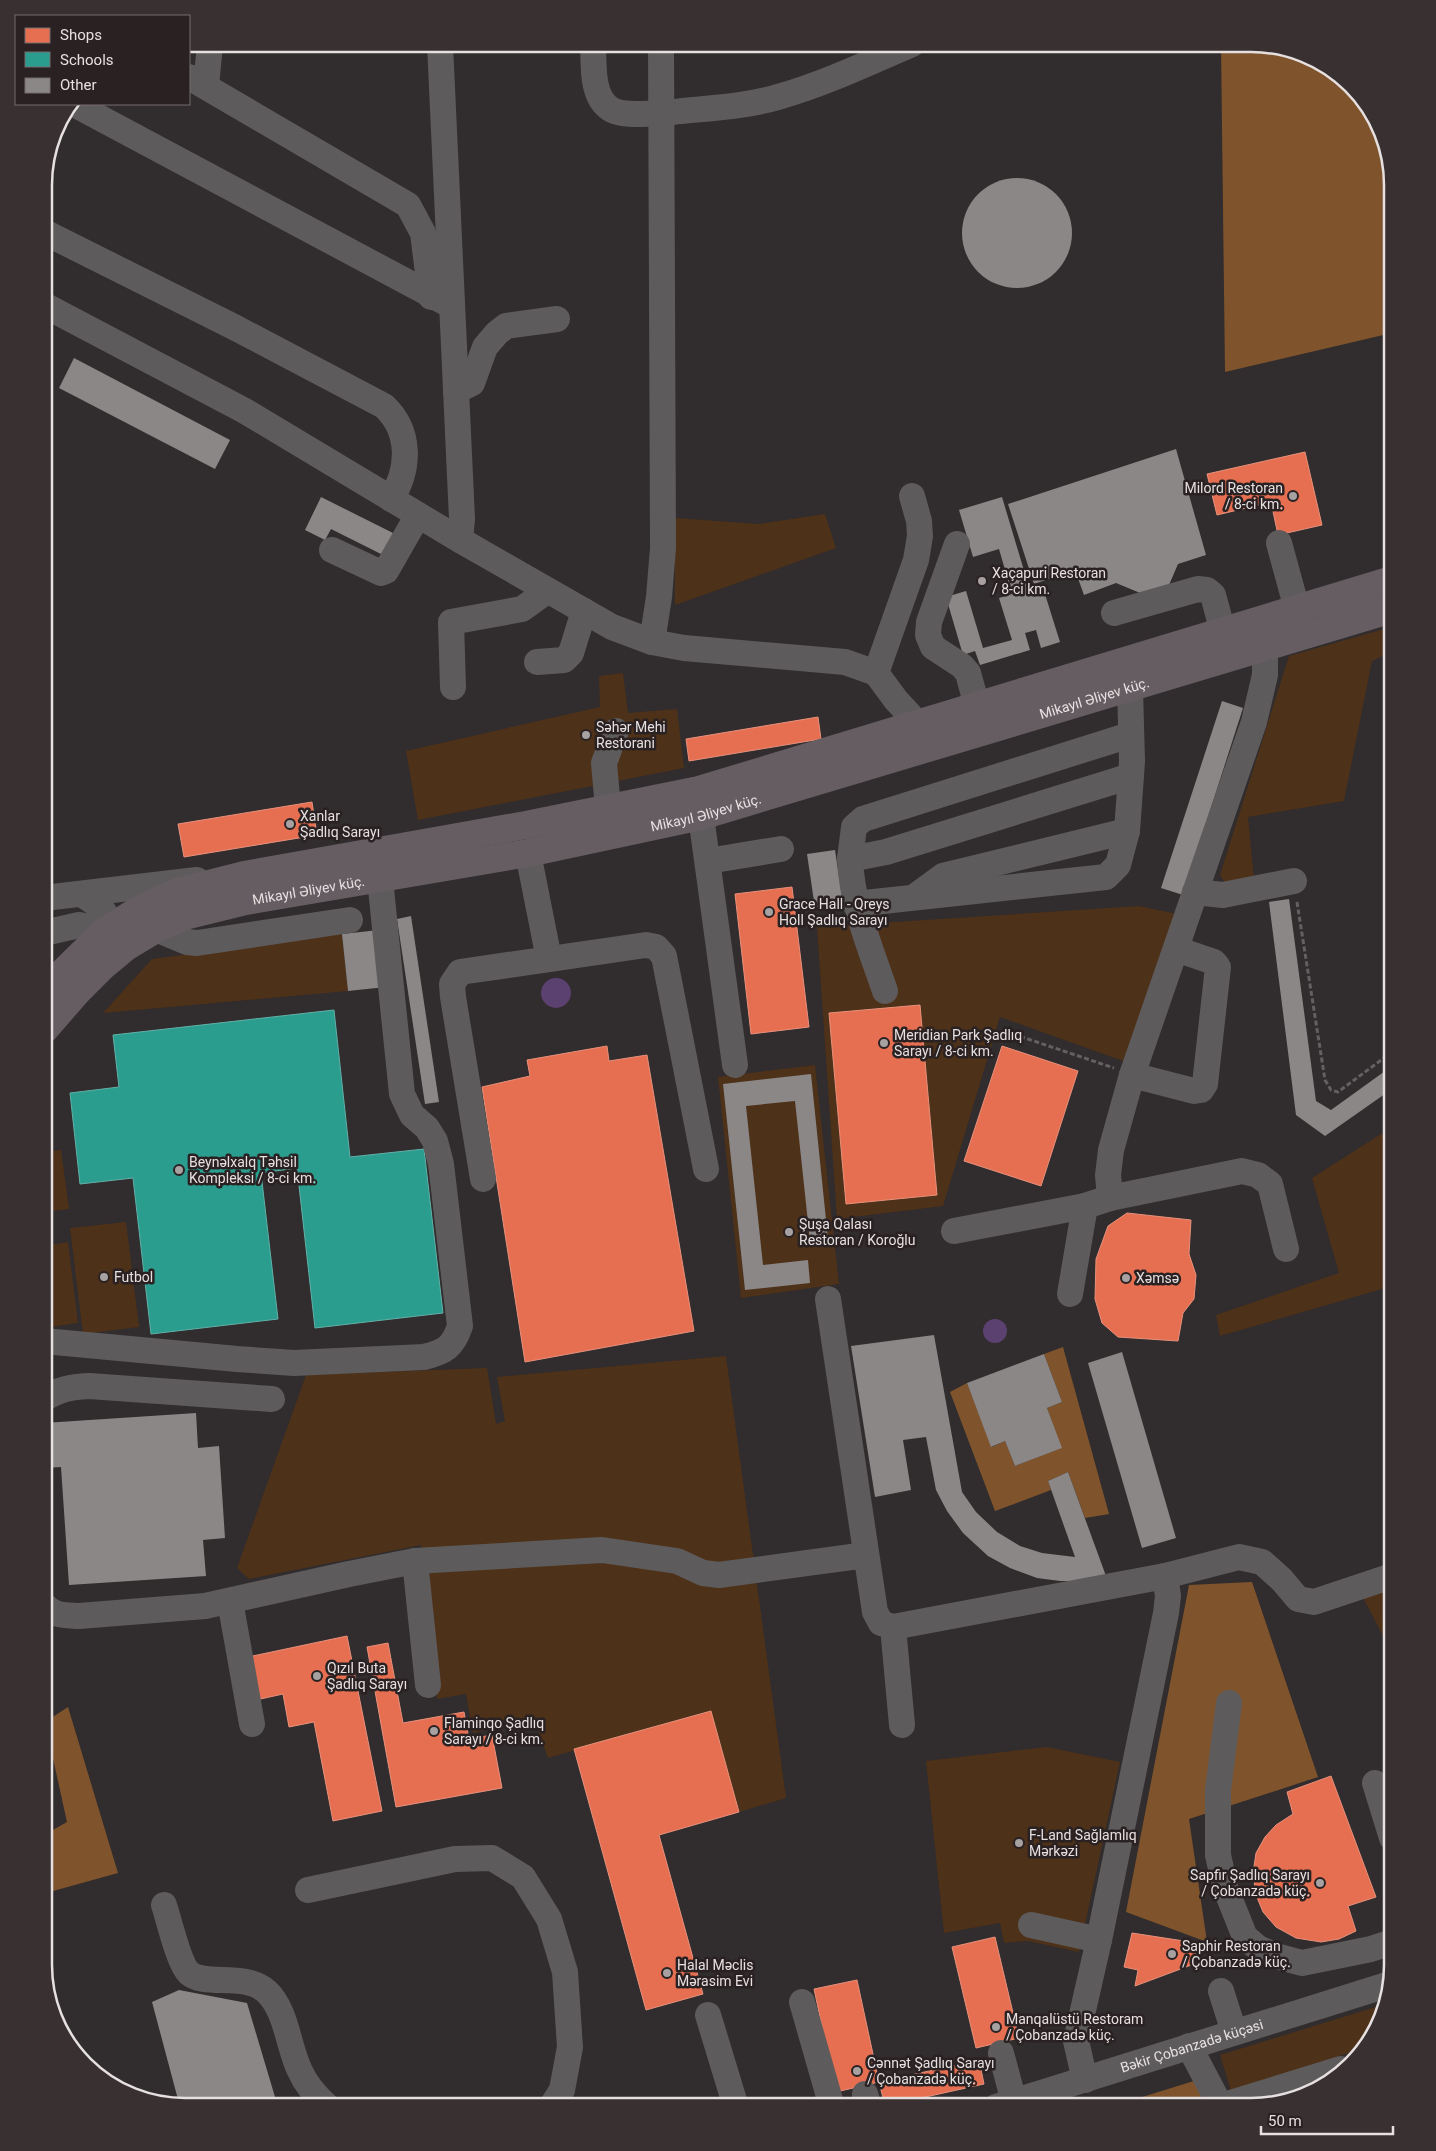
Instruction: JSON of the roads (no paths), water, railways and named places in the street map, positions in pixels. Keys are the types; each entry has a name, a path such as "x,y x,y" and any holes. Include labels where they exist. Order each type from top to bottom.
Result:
{"main road":[{"path":"53,984 105,931 149,918 177,892 244,875 526,825 700,790 1384,582"},
{"name":"Mikayıl Əliyev küç.","path":"53,1019 78,990 126,947 149,918 185,916 246,901 528,853 702,816 1384,610"}],"street":[{"path":"207,53 197,82 408,205 423,233 442,301 456,391 462,519 460,540"},
{"path":"440,53 442,301"},
{"path":"594,53 596,86 600,99 610,109 625,114 661,113 737,105 776,98 815,85 891,53"},
{"path":"652,642 659,597 663,548 660,53"},
{"path":"79,107 442,301"},
{"path":"53,236 234,327 384,406 398,422 404,448 404,471 392,499"},
{"path":"53,310 244,410 547,592 612,627 652,642 684,648 845,662 876,673 896,700 919,725"},
{"path":"456,391 472,383 486,347 497,333 506,326 557,319"},
{"path":"876,673 916,560 919,528 912,496"},
{"path":"332,550 381,573 386,571 418,515"},
{"path":"1279,543 1297,609"},
{"path":"957,544 929,622 928,635 933,647 962,666 968,673 977,706"},
{"path":"1114,613 1198,589 1207,590 1213,595 1223,632"},
{"path":"453,687 450,622 522,609 547,592"},
{"path":"537,662 564,660 571,653 584,611"},
{"path":"1110,1198 1108,1175 1111,1150 1132,1075 1254,722 1265,675 1265,647"},
{"path":"855,904 1106,877 1118,865 1127,831 1132,761 1130,688"},
{"path":"608,808 604,763 616,731"},
{"path":"885,991 855,904 850,858 854,828 863,819 1130,735"},
{"path":"850,858 886,852 1131,776"},
{"path":"702,816 735,1065"},
{"path":"913,897 943,876 1127,831"},
{"path":"708,860 781,849"},
{"path":"528,853 549,958"},
{"path":"53,897 244,875"},
{"path":"53,1342 294,1363 424,1357 443,1353 456,1338 460,1326 441,1164 435,1141 427,1128 412,1115 402,1094 380,879"},
{"path":"1195,892 1223,895 1294,881"},
{"path":"83,895 149,918 187,942 197,943 350,920"},
{"path":"53,931 79,925 105,931 108,923 105,914 83,895"},
{"path":"483,1178 452,984 460,972 646,945 656,947 664,956 706,1169"},
{"path":"1132,1075 1194,1091 1201,1090 1205,1084 1218,967 1214,962 1176,949"},
{"path":"954,1231 1085,1206 1110,1198 1242,1171 1258,1175 1270,1184 1286,1250"},
{"path":"1070,1294 1085,1206"},
{"path":"828,1299 875,1612 881,1624 893,1627 1165,1576 1240,1556 1262,1562 1282,1580 1298,1599 1314,1602 1384,1579"},
{"path":"53,1393 58,1390 89,1386 272,1398"},
{"path":"53,1612 79,1616 205,1606 414,1561 602,1550 677,1561 703,1573 719,1575 866,1554"},
{"path":"414,1561 428,1685"},
{"path":"1086,2080 1076,2041 1099,1940 1166,1613 1168,1596 1165,1576"},
{"path":"230,1601 252,1724"},
{"path":"893,1627 902,1725"},
{"path":"1229,1703 1218,1790 1218,1855 1225,1887 1245,1936 1258,1948 1276,1956 1302,1963 1384,1945"},
{"path":"1375,1783 1384,1812"},
{"path":"308,1890 455,1858 492,1858 523,1877 549,1919 566,1972 570,2047 562,2090 557,2098"},
{"path":"164,1905 183,1964 189,1972 199,1978 240,1980 266,1991 278,2008 300,2072 318,2098"},
{"path":"1031,1925 1099,1940"},
{"name":"Bəkir Çobanzadə küçəsi","path":"1028,2098 1381,1987"},
{"path":"1221,1991 1234,2032"},
{"path":"802,2002 829,2098"},
{"path":"708,2015 733,2098"},
{"path":"1190,2046 1217,2098"},
{"path":"1001,2053 1004,2098"},
{"path":"1250,2098 1328,2073"}],"place":[{"name":"Milord Restoran / 8-ci km.","path":"1293,496"},
{"name":"Xaçapuri Restoran / 8-ci km.","path":"982,581"},
{"name":"Səhər Mehi Restorani","path":"586,735"},
{"name":"Xanlar Şadlıq Sarayı","path":"290,824"},
{"name":"Grace Hall - Qreys Holl Şadlıq Sarayı","path":"769,912"},
{"name":"Meridian Park Şadlıq Sarayı / 8-ci km.","path":"884,1043"},
{"name":"Beynəlxalq Təhsil Kompleksi / 8-ci km.","path":"179,1170"},
{"name":"Şuşa Qalası Restoran / Koroğlu","path":"789,1232"},
{"name":"Futbol","path":"104,1277"},
{"name":"Xəmsə","path":"1126,1278"},
{"name":"Qızıl Buta Şadlıq Sarayı","path":"317,1676"},
{"name":"Flaminqo Şadlıq Sarayı / 8-ci km.","path":"434,1731"},
{"name":"F-Land Sağlamlıq Mərkəzi","path":"1019,1843"},
{"name":"Sapfir Şadlıq Sarayı / Çobanzadə küç.","path":"1320,1883"},
{"name":"Saphir Restoran / Çobanzadə küç.","path":"1172,1954"},
{"name":"Halal Məclis Mərasim Evi","path":"667,1973"},
{"name":"Manqalüstü Restoram / Çobanzadə küç.","path":"996,2027"},
{"name":"Cənnət Şadlıq Sarayı / Çobanzadə küç.","path":"857,2071"}]}
